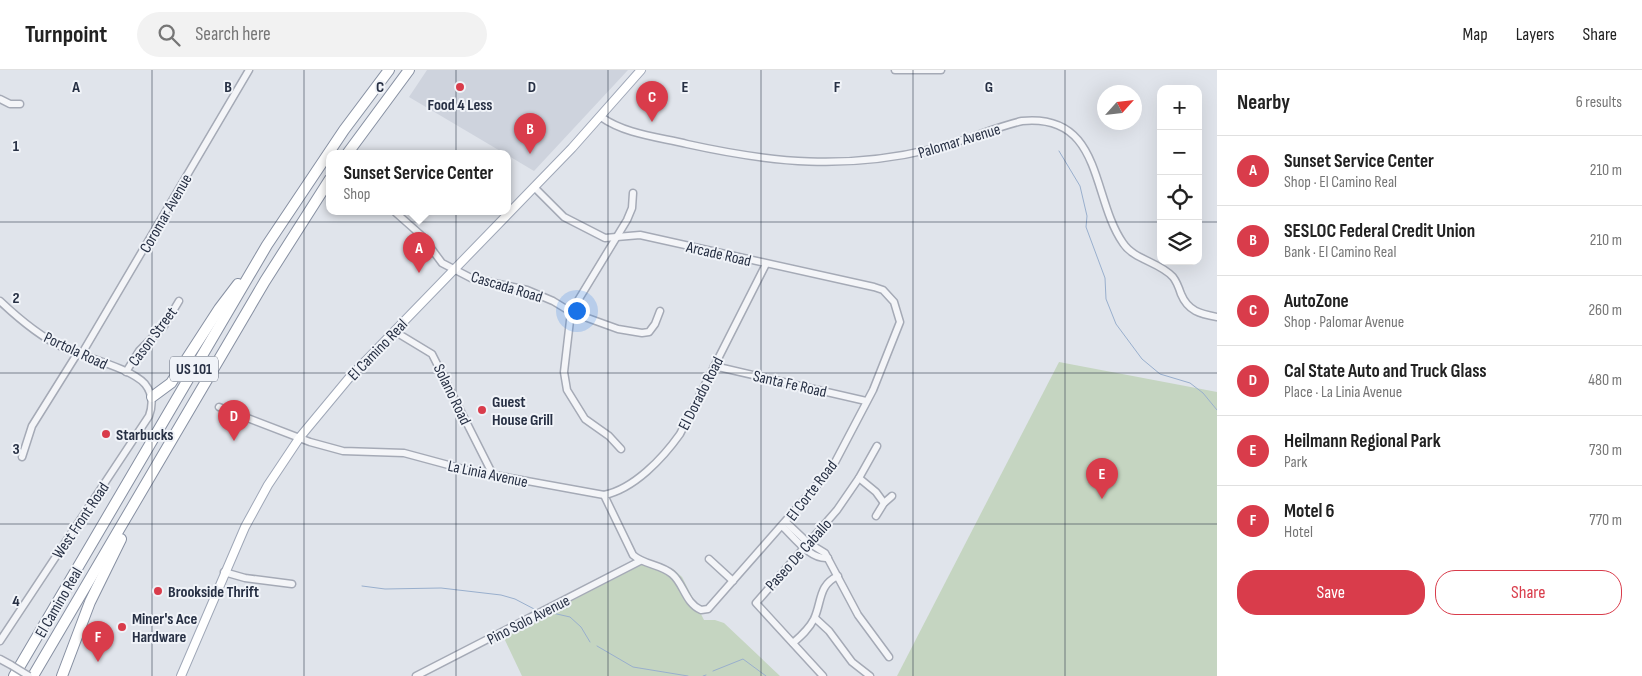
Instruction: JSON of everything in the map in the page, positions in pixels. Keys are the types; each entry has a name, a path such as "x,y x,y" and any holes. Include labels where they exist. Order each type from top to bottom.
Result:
{"highway":[{"name":"El Camino Real","path":"331,150 389,70"},
{"path":"351,150 409,70"},
{"name":"El Camino Real","path":"14,676 267,245 326,157"},
{"name":"El Camino Real","path":"33,676 265,281 326,185"},
{"path":"152,396 171,383 218,309 267,245"},
{"path":"62,676 90,602 157,466"}],"main road":[{"name":"El Camino Real","path":"511,211 601,117 641,70"},
{"name":"El Camino Real","path":"184,675 224,572 259,500 300,437 338,390 507,215"}],"street":[{"name":"Coromar Avenue","path":"22,458 32,426 79,354 249,70"},
{"path":"895,70 941,70"},
{"path":"0,99 10,104 20,104"},
{"name":"Palomar Avenue","path":"601,117 622,128 740,156 801,162 856,162 893,158 934,149 1022,121 1041,120 1058,124 1072,133 1088,154 1115,228 1125,246 1167,272 1176,282 1184,302 1191,310 1217,317"},
{"name":"Arcade Road","path":"534,187 564,217 605,238 640,235 883,290 894,302 900,322"},
{"path":"621,449 609,436 585,419 565,384 564,372 571,312 632,208 633,193"},
{"name":"Cascada Road","path":"398,215 422,236 442,263 477,280 542,296 571,312 618,329 642,333 653,328 660,311"},
{"name":"El Dorado Road","path":"604,495 612,494 630,484 674,442 684,427 766,264"},
{"name":"Portola Road","path":"0,301 42,335 79,354 136,376 146,385 152,396"},
{"name":"Cason Street","path":"126,372 139,351 164,326 179,301"},
{"name":"El Corte Road","path":"640,561 671,573 692,604 703,610 708,609 832,468 885,362 900,322"},
{"name":"Solano Road","path":"394,331 432,354 493,475"},
{"name":"Santa Fe Road","path":"714,366 866,400"},
{"name":"West Front Road","path":"0,641 150,416 152,396"},
{"name":"La Linia Avenue","path":"219,406 300,437 343,451 404,453 493,475 604,495"},
{"name":"Paseo De Caballo","path":"823,676 756,602 805,544 837,510 859,478 877,446"},
{"path":"859,478 876,492 884,503"},
{"path":"604,495 628,548 640,561"},
{"path":"876,516 884,503 892,496"},
{"path":"784,524 823,559 828,558 858,616 889,657"},
{"path":"710,559 733,581"},
{"name":"Pino Solo Avenue","path":"416,676 640,561"},
{"path":"224,572 245,578 292,584"},
{"path":"793,643 804,633 815,618 823,589 830,580 838,576"},
{"path":"815,618 829,631 852,662 870,676"},
{"path":"0,659 29,676"}],"shaded area":[{"path":"427,70 628,70 534,171 511,157 511,150 499,150 409,97"}],"green space":[{"path":"1059,362 1217,392 1217,676 897,676"},
{"path":"649,561 673,569 682,577 704,620 715,620 724,623 780,676 522,676 503,636"}],"waterway":[{"path":"1059,151 1080,186 1087,216 1086,227 1105,278 1106,299 1116,324 1142,359 1160,374 1190,383 1203,393 1217,410"},
{"path":"362,586 385,589 441,588 501,595 515,599 536,610"},
{"path":"548,612 570,617 581,627 590,642"},
{"path":"597,646 633,667 688,676"},
{"path":"713,671 743,659 766,676"}],"place":[{"name":"Food 4 Less","path":"460,87"},
{"name":"AutoZone","path":"652,122"},
{"name":"SESLOC Federal Credit Union","path":"530,154"},
{"name":"Sunset Service Center","path":"419,273"},
{"name":"Guest House Grill","path":"482,410"},
{"name":"Starbucks","path":"106,434"},
{"name":"Cal State Auto and Truck Glass","path":"234,441"},
{"name":"Heilmann Regional Park","path":"1102,499"},
{"name":"Brookside Thrift","path":"158,591"},
{"name":"Miner's Ace Hardware","path":"122,627"},
{"name":"Motel 6","path":"98,662"}]}
